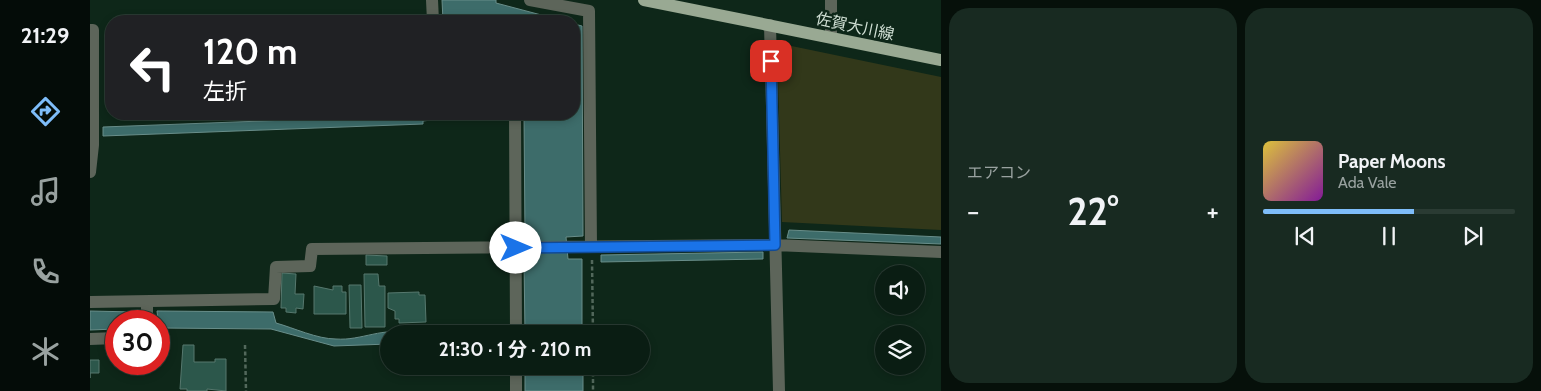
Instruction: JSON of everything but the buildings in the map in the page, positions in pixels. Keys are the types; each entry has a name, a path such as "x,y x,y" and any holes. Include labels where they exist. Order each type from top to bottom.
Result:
{"main road":[{"name":"佐賀大川線","path":"644,0 941,60"}],"street":[{"path":"432,0 433,15"},
{"path":"530,0 589,11 591,247"},
{"path":"831,0 831,38"},
{"path":"770,25 779,391"},
{"path":"90,30 93,30 93,146 90,172"},
{"path":"515,120 516,325"},
{"path":"90,302 274,300 276,267 310,266 312,249 775,245 941,252"},
{"path":"147,302 147,310"},
{"path":"90,338 105,338"},
{"path":"516,375 516,391"}],"path":[{"path":"591,247 593,325"},
{"path":"245,346 246,391"},
{"path":"593,375 593,391"}],"green space":[{"path":"777,43 941,77 941,230 782,222"}],"water":[{"path":"442,0 496,0 496,3 541,15 443,15"},
{"path":"580,26 582,26 583,236 566,237 568,259 582,259 582,325 525,325 524,259 539,259 539,236 525,236 524,120 580,120"},
{"path":"288,120 431,120 423,121 423,124 103,136 103,127"},
{"path":"789,230 941,237 941,244 787,238"},
{"path":"763,252 763,259 601,262 601,255"},
{"path":"90,311 105,311 105,329 90,330"},
{"path":"170,311 273,312 276,323 329,339 355,338 380,333 380,344 334,346 271,329 170,328"},
{"path":"525,375 583,375 583,391 525,391"}],"route":[{"path":"516,248 775,245 771,61"}]}
